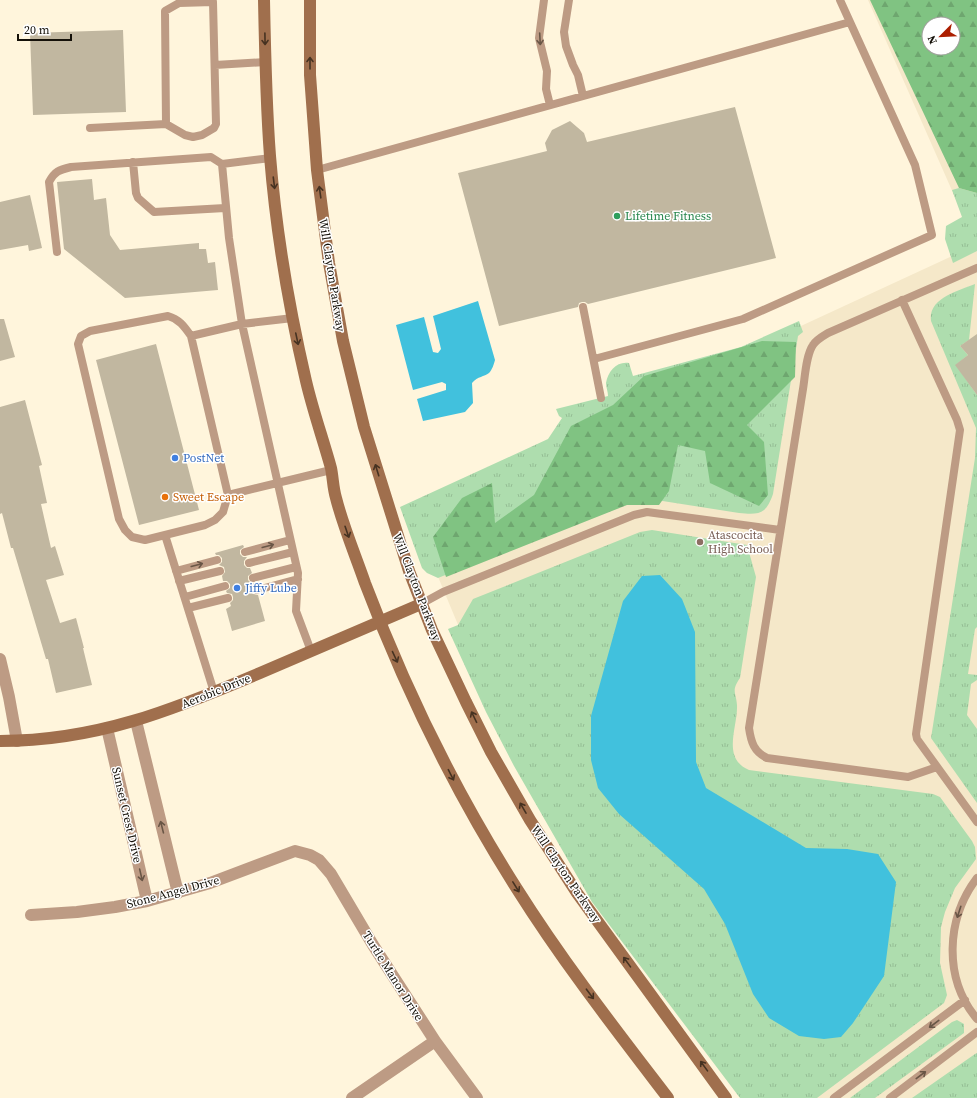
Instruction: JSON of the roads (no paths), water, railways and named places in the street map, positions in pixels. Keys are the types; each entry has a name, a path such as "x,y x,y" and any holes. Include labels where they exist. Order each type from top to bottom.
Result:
{"main road":[{"path":"264,0 265,62 270,158 280,240 293,318 307,384 331,470 335,495 380,622 418,708 449,771 516,889 554,945 668,1098"},
{"name":"Will Clayton Parkway","path":"310,0 310,75 317,170 329,263 344,348 364,427 409,571 435,636 491,752 530,820 577,893 726,1098"},
{"name":"Aerobic Drive","path":"0,741 60,737 136,721 214,692 422,604"}],"street":[{"path":"0,659 9,697 16,741"},
{"path":"136,721 178,893"},
{"name":"Sunset Crest Drive","path":"107,728 147,901"},
{"name":"Stone Angel Drive","path":"31,915 76,912 147,901 210,883 295,851 310,855"},
{"name":"Turtle Manor Drive","path":"310,855 319,860 331,874 373,946 435,1042 477,1098"},
{"path":"352,1098 435,1042"}],"lane":[{"path":"544,0 539,38 547,71 546,89 550,105"},
{"path":"569,0 564,32 566,46 578,75 583,96"},
{"path":"594,359 743,319 932,235 915,165 840,0"},
{"path":"90,128 166,124 185,135 193,137 202,135 214,128 216,124 213,2 179,3 165,11 166,124"},
{"path":"317,170 850,22"},
{"path":"215,65 265,62"},
{"path":"57,252 49,182 54,173 61,169 70,167 211,157 222,164 270,158"},
{"path":"133,162 136,193 138,198 154,212 225,208"},
{"path":"222,164 225,208 242,324 296,567 298,580 295,606 296,611 311,652"},
{"path":"937,767 908,777 767,758 760,755 754,748 750,739 749,728 809,354 813,345 821,337 828,333 977,268"},
{"path":"902,300 960,430 916,734 917,739 977,822"},
{"path":"583,307 602,398"},
{"path":"168,316 176,318 184,326 191,336 228,495 223,512 215,520 205,525 145,540 132,537 125,530 120,519 78,344 82,336 90,331 168,316"},
{"path":"191,336 242,324 293,318"},
{"path":"228,495 331,470"},
{"path":"422,604 443,592 634,515 647,512 780,530"},
{"path":"165,535 214,692"},
{"path":"246,552 290,540"},
{"path":"249,563 293,552"},
{"path":"176,571 217,560"},
{"path":"253,578 296,567"},
{"path":"179,581 220,571"},
{"path":"257,590 298,580"},
{"path":"184,597 225,586"},
{"path":"188,608 228,598"},
{"path":"977,878 969,889 959,910 953,932 952,956 956,979 965,1000 977,1019"},
{"path":"834,1098 965,1000"},
{"path":"890,1098 977,1032"}],"water":[{"path":"478,301 495,360 492,369 489,373 476,379 472,383 473,403 465,412 423,421 417,399 446,390 446,384 442,382 413,390 396,325 424,317 433,352 438,353 441,349 433,316"},
{"path":"660,575 682,599 695,632 696,762 706,788 806,848 847,849 878,854 896,882 884,976 853,1023 841,1037 824,1039 799,1036 769,1018 753,994 725,924 704,889 619,814 598,788 591,760 591,716 623,601 642,576"}],"place":[{"name":"Lifetime Fitness","path":"617,216"},
{"name":"PostNet","path":"175,458"},
{"name":"Sweet Escape","path":"165,497"},
{"name":"Atascocita High School","path":"700,542"},
{"name":"Jiffy Lube","path":"237,588"}]}
